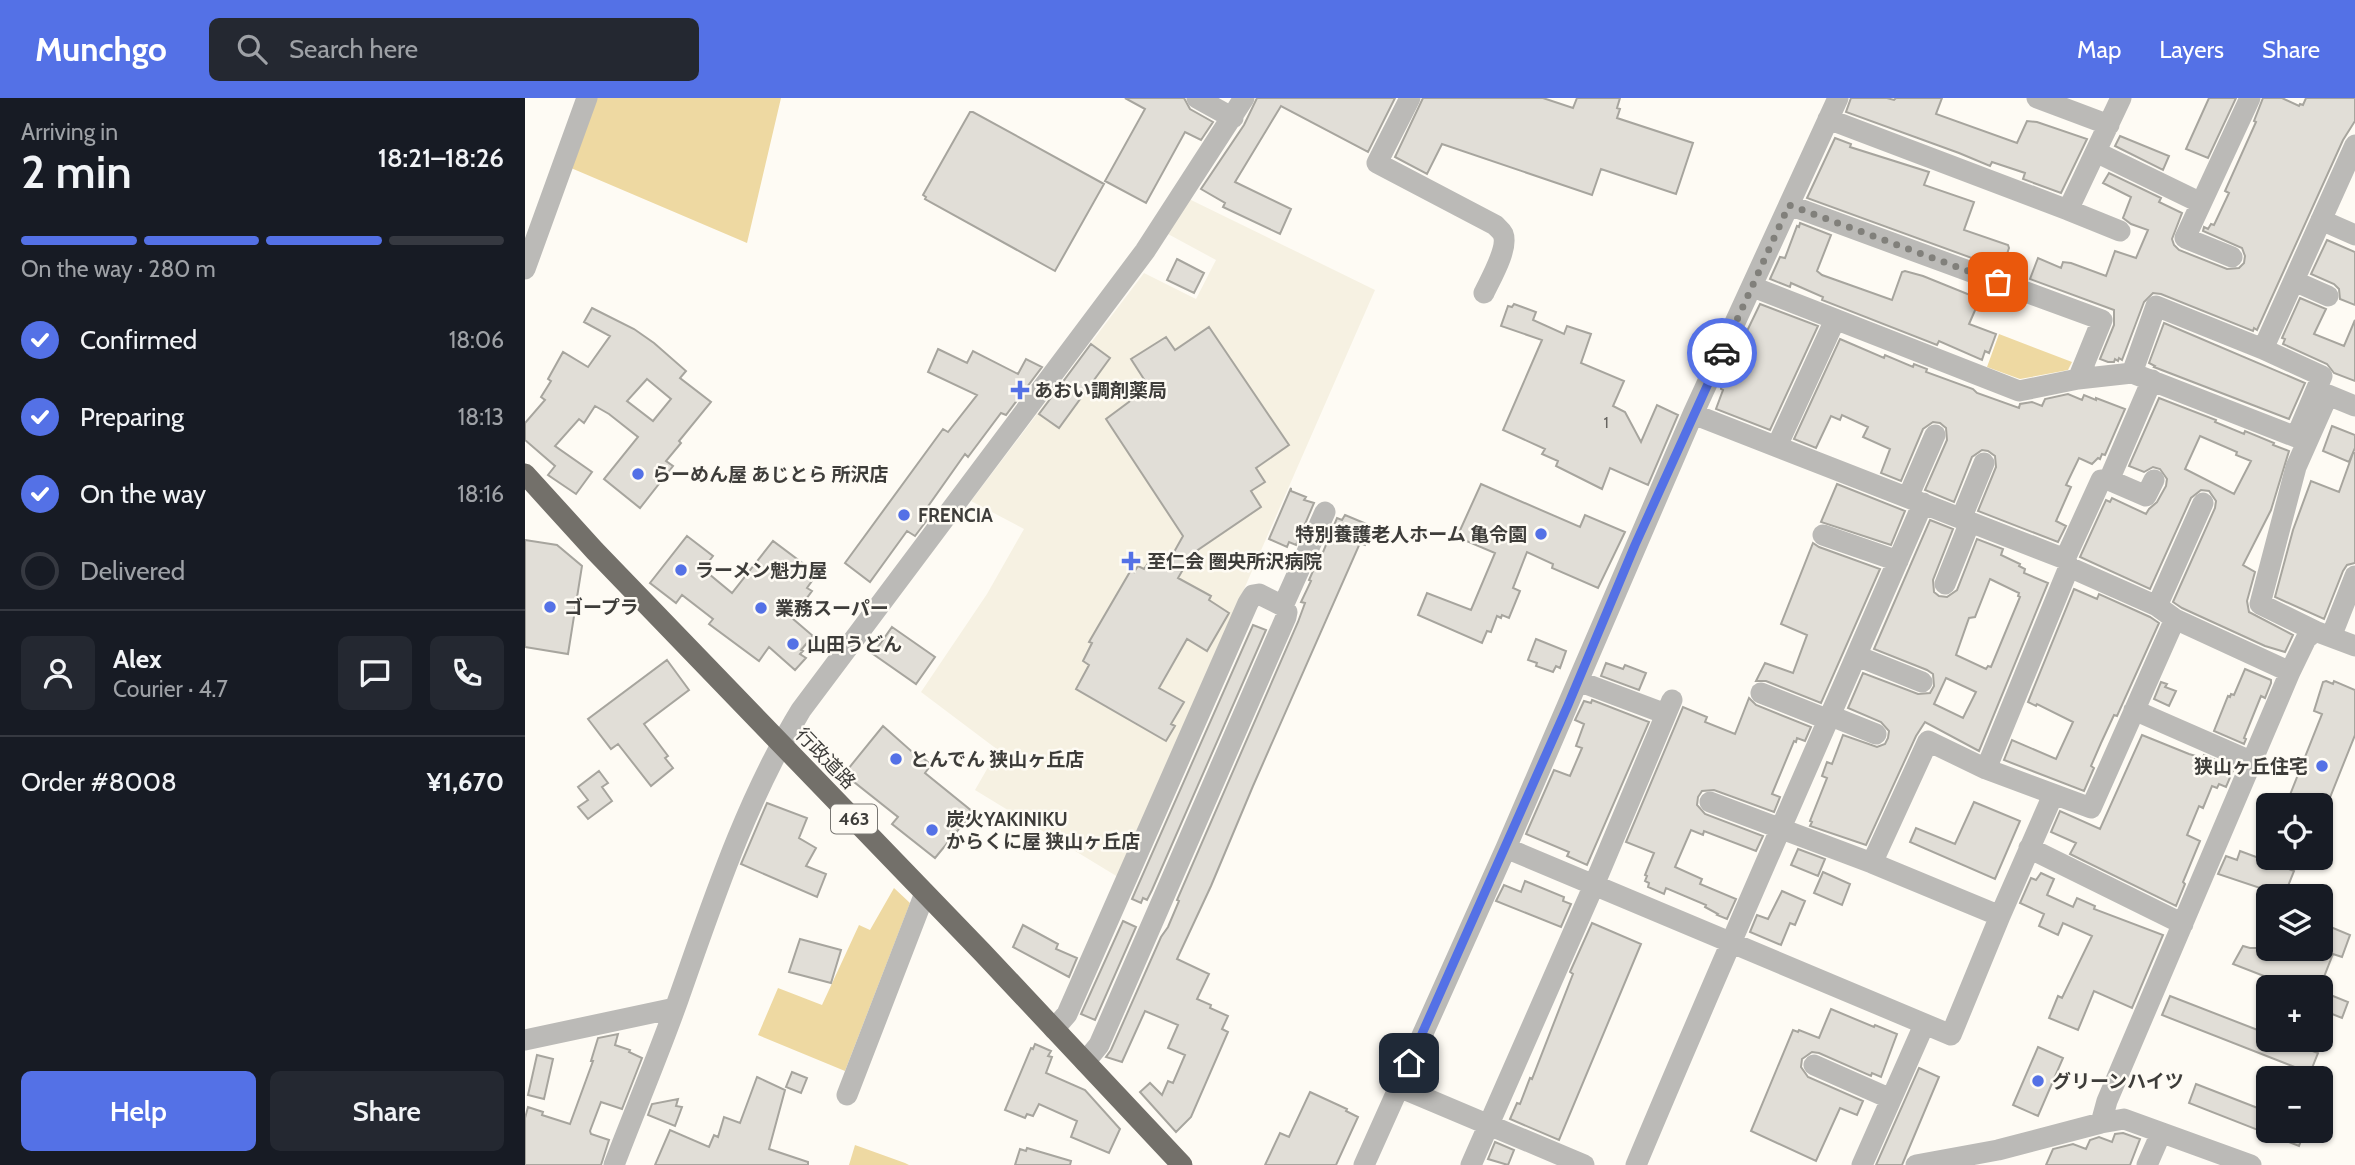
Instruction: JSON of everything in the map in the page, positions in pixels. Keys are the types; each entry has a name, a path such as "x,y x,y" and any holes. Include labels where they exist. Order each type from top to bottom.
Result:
{"highway":[{"name":"行政道路","path":"525,474 595,551 925,893 1182,1165"}],"street":[{"path":"525,270 587,98"},
{"path":"1197,98 1233,118"},
{"path":"614,1165 675,1008 721,879 766,773 801,710 1145,251 1244,98"},
{"path":"1410,98 1377,163 1495,225 1503,234 1504,246 1500,259 1484,293"},
{"path":"1364,1165 1506,848 1693,414 1838,98"},
{"path":"2036,98 2109,125"},
{"path":"2068,210 2121,98"},
{"path":"2232,257 2185,238 2250,98"},
{"path":"1828,119 2120,232"},
{"path":"2096,152 2201,203"},
{"path":"2263,349 2352,157"},
{"path":"1789,205 2102,320 2078,379"},
{"path":"2321,220 2355,236"},
{"path":"2294,281 2328,296"},
{"path":"1753,288 2019,391 2078,379 2142,376 2296,437 2322,376 2156,306 2142,376 2109,480"},
{"path":"1777,446 1835,320"},
{"path":"2355,406 2328,396 2296,467 2260,604 2355,646"},
{"path":"1693,414 1916,500 2067,563 2157,606 2175,619 2290,672"},
{"path":"1636,1165 1729,943 1898,561 1935,435"},
{"path":"1945,584 1984,463"},
{"path":"1986,769 2101,480 2109,480 2146,496 2154,480"},
{"path":"2157,606 2203,503"},
{"path":"1283,606 1325,512"},
{"path":"1823,535 1898,561"},
{"path":"2101,1123 2107,1101 2290,672 2306,639 2323,634 2355,576"},
{"path":"1055,1029 1067,1014 1248,603 1253,595 1259,594 1283,606 1287,612 1286,617 1099,1045 1085,1062"},
{"path":"1873,863 1928,741 1986,769 2091,808 2175,619"},
{"path":"1857,656 1922,682"},
{"path":"1471,1165 1669,707 1579,681"},
{"path":"1761,693 1875,734"},
{"path":"2134,710 2253,762"},
{"path":"1506,848 1951,1035 2053,795"},
{"path":"1710,802 1873,863 2000,916"},
{"path":"2029,849 2183,923"},
{"path":"847,1095 925,893"},
{"path":"525,1040 675,1008"},
{"path":"1862,1165 1924,1025"},
{"path":"1814,1065 1891,1099"},
{"path":"1399,1087 1584,1165"},
{"path":"1916,1165 1999,1150 2123,1119 2236,1163"},
{"path":"2147,1165 2161,1133"}],"shaded area":[{"path":"597,98 781,98 747,243 571,168"},
{"name":"至仁会 圏央所沢病院","path":"1189,199 1375,290 1118,877 975,790 998,750 921,692 987,594 1024,529 971,501 1144,273 1196,299 1216,260 1168,234"},
{"path":"1999,334 2072,362 2068,370 2020,379 1987,367"},
{"path":"894,888 910,903 845,1071 758,1035 778,988 822,1005 859,925 870,930"},
{"path":"855,1145 905,1163 909,1165 849,1165"}],"building":[{"path":"1125,98 1184,98 1190,109 1213,122 1201,140 1185,132 1146,203 1105,181 1145,109"},
{"path":"1257,98 1395,98 1368,152 1281,106 1235,182 1291,209 1280,234 1223,207 1225,203 1201,189 1244,125"},
{"path":"1423,98 1543,98 1573,108 1577,98 1620,98 1617,118 1693,143 1676,194 1601,169 1592,195 1442,144 1427,174 1395,157"},
{"path":"1851,98 1942,98 1936,114 2017,143 2027,121 2087,139 2061,193 2023,179 2025,173 1992,162 1990,166 1846,112"},
{"path":"2209,98 2236,98 2208,158 2186,149"},
{"path":"2263,98 2282,98 2299,106 2303,105 2306,98 2355,98 2355,121 2343,140 2257,330 2254,328 2253,331 2153,293 2144,302 2122,360 2119,358 2118,361 2115,359 2114,362 2108,362 2100,359 2114,325 2114,310 2030,279 2038,258 2061,268 2063,262 2071,263 2106,276 2115,251 2136,258 2148,230 2123,218 2131,197 2103,183 2109,173 2161,198 2159,202 2182,213 2172,239 2179,250 2227,269 2239,268 2244,263 2242,248 2203,231 2204,227 2208,229 2211,224 2214,225 2229,193 2225,191 2256,122 2254,121"},
{"path":"970,112 1104,184 1055,271 925,199 923,195"},
{"path":"2120,136 2169,156 2163,170 2115,146"},
{"path":"1835,138 1851,144 1850,147 1929,172 1924,185 1974,202 1964,230 2008,245 2002,269 1807,198"},
{"path":"1800,223 1831,235 1817,271 1822,275 1892,300 1902,272 1905,271 1980,299 1969,324 1996,334 1989,353 1985,351 1982,360 1939,341 1937,345 1822,300 1823,297 1791,283 1790,287 1770,279 1780,257 1785,258"},
{"path":"2327,240 2355,252 2355,305 2340,299 2339,289 2334,284 2311,274"},
{"path":"1177,259 1204,273 1194,293 1167,280"},
{"path":"2300,298 2326,309 2314,334 2344,346 2355,320 2355,381 2334,373 2327,364 2283,344 2285,339 2282,338"},
{"path":"1514,304 1536,312 1533,320 1564,334 1567,326 1591,334 1581,363 1624,381 1613,406 1625,412 1641,442 1657,405 1678,415 1648,485 1610,468 1602,489 1556,466 1558,461 1542,454 1545,449 1503,430 1542,340 1501,326 1508,306 1512,307"},
{"path":"1760,304 1818,326 1770,430 1716,409 1723,390 1721,385"},
{"path":"592,308 634,329 686,371 680,378 711,402 679,441 681,443 666,461 673,466 640,508 604,479 638,437 609,414 595,406 584,423 579,419 555,446 592,472 576,494 548,475 555,466 525,440 525,423 545,400 541,397 563,352 588,367 610,336 584,322","holes":["647,379 671,399 653,421 627,401"]},
{"path":"2164,323 2305,383 2289,419 2154,367 2149,363"},
{"path":"1209,327 1289,445 1256,468 1265,482 1251,491 1261,507 1192,554 1178,578 1211,596 1209,600 1229,613 1207,651 1187,639 1159,688 1184,702 1171,724 1175,726 1166,741 1076,689 1089,665 1083,661 1092,643 1089,642 1131,570 1134,572 1138,566 1144,569 1149,562 1164,570 1183,536 1106,419 1149,387 1131,359 1166,337 1175,350"},
{"path":"1840,339 1884,358 1885,355 1913,367 1914,364 1927,369 1926,372 2019,408 2020,404 2032,402 2042,406 2045,399 2068,394 2082,400 2084,395 2096,398 2125,409 2105,455 2102,454 2100,459 2092,464 2079,458 2066,485 2071,487 2056,521 2066,526 2058,542 1978,511 1996,467 1995,456 1988,451 1982,450 1972,457 1954,502 1925,490 1947,440 1946,428 1940,423 1933,422 1923,429 1901,481 1881,473 1890,449 1863,437 1868,427 1842,415 1840,420 1831,416 1816,448 1794,439"},
{"path":"1091,344 1110,358 1059,428 1039,414"},
{"path":"938,349 967,363 973,351 1018,374 1026,359 1042,367 1006,415 1001,413 968,457 965,454 924,512 930,516 915,536 907,531 870,582 845,563 943,429 948,432 977,395 928,372"},
{"path":"2159,398 2289,451 2271,510 2243,565 2255,572 2247,601 2249,612 2293,635 2285,652 2265,646 2173,602 2215,508 2216,501 2209,491 2201,490 2191,498 2150,589 2080,557 2106,500 2110,502 2112,498 2146,514 2166,486 2167,479 2160,469 2153,467 2144,472 2129,466","holes":["2200,436 2237,452 2236,455 2251,461 2234,494 2185,469"]},
{"path":"2332,426 2355,435 2355,448 2349,462 2323,451"},
{"path":"2353,453 2355,563 2347,565 2343,571 2324,619 2275,597 2293,530 2311,481 2339,492"},
{"name":"特別養護老人ホーム 亀令園","path":"1481,484 1580,527 1585,515 1625,532 1598,588 1552,568 1553,564 1527,552 1513,588 1520,591 1509,618 1497,616 1491,632 1487,631 1482,643 1418,615 1427,593 1471,610 1495,553 1457,537"},
{"path":"1837,484 1905,511 1891,545 1821,522"},
{"path":"1291,488 1291,491 1306,497 1304,500 1314,503 1296,545 1289,542 1287,547 1269,539"},
{"path":"1345,515 1369,525 1366,531 1370,533 1365,545 1360,543 1177,959 1209,974 1197,999 1228,1016 1222,1029 1228,1032 1191,1117 1176,1132 1140,1092 1150,1083 1162,1095 1168,1081 1173,1083 1185,1055 1168,1048 1178,1025 1145,1011 1122,1062 1106,1057 1168,927 1179,901 1177,900 1298,622 1305,603 1301,602 1311,581 1309,580 1337,518 1342,520"},
{"path":"1930,520 1953,529 1933,580 1934,592 1939,596 1947,597 1957,590 1977,539 2003,549 2001,555 2020,564 2019,566 2025,569 2024,573 2048,583 1979,751 1925,722 1866,845 1810,826 1827,778 1822,776 1827,762 1832,764 1843,735 1877,747 1885,744 1888,738 1889,731 1881,722 1848,708 1863,673 1918,694 1930,693 1934,686 1933,674 1927,670 1874,649","holes":["1990,579 2019,593 2020,597 1991,667 1986,669 1956,655 1969,618 1975,617","1946,678 1976,692 1963,718 1934,704"]},
{"path":"687,536 713,556 703,569 732,593 773,541 817,574 807,588 812,591 792,618 813,636 801,650 803,651 800,654 806,658 795,670 769,647 759,661 709,624 713,619 682,595 676,603 650,583"},
{"name":"ゴープラ","path":"525,540 557,545 582,566 568,654 525,647"},
{"path":"1813,543 1880,569 1821,703 1766,681 1756,681 1765,663 1793,673 1807,635 1781,624"},
{"path":"2074,589 2097,599 2099,594 2159,623 2117,716 2114,715 2101,743 2084,791 2004,760 2012,740 2056,759 2073,722 2028,702"},
{"path":"1253,625 1266,630 1152,890 1147,900 1143,898 1141,903 1132,899"},
{"path":"892,627 935,657 916,684 873,654"},
{"path":"1536,639 1566,651 1560,668 1556,666 1553,672 1528,660"},
{"path":"667,660 689,690 644,724 668,756 665,758 673,768 651,786 618,744 611,749 588,719"},
{"path":"1606,663 1623,669 1625,665 1646,673 1639,690 1601,676"},
{"path":"2245,669 2271,680 2271,683 2265,698 2261,696 2244,744 2214,731 2228,696 2234,695"},
{"name":"狭山ヶ丘住宅","path":"2334,681 2355,690 2355,735 2332,793 2291,793 2322,714 2314,711 2323,682 2333,684"},
{"path":"2161,682 2167,684 2165,687 2176,691 2169,706 2154,699"},
{"path":"1749,698 1756,705 1811,727 1805,741 1797,738 1796,742 1794,741 1772,794 1780,797 1774,812 1714,790 1702,791 1698,797 1697,805 1705,814 1763,836 1756,851 1704,831 1703,835 1691,830 1675,867 1702,879 1700,884 1736,899 1727,919 1705,907 1706,905 1666,888 1664,894 1648,887 1645,875 1654,853 1626,842 1683,707 1707,717 1705,722 1735,734"},
{"path":"1592,700 1649,722 1587,865 1567,856 1569,852 1526,834 1554,770 1570,776 1582,748 1576,746 1584,724 1575,720 1584,701 1591,703"},
{"path":"883,726 919,758 921,756 931,765 925,773 973,812 935,858 892,824 898,817 844,774"},
{"path":"2142,735 2189,754 2203,758 2204,755 2234,768 2226,787 2219,784 2217,788 2212,786 2203,808 2199,806 2187,835 2200,841 2176,906 2070,854 2076,843 2051,832 2060,811 2100,829"},
{"path":"599,771 608,783 602,787 612,801 588,819 578,807 588,800 578,787"},
{"path":"1974,802 2020,821 1995,879 1910,842 1916,828 1955,844"},
{"path":"767,803 807,818 799,838 816,848 806,866 826,874 817,897 741,864"},
{"path":"1798,849 1825,859 1818,876 1791,865"},
{"path":"2240,851 2256,857 2256,870 2294,871 2289,884 2256,884 2256,887 2218,874 2226,856 2237,860"},
{"path":"1823,872 1850,884 1842,905 1814,893"},
{"path":"2041,873 2054,879 2047,895 2073,907 2077,898 2095,906 2094,909 2163,935 2132,1008 2094,991 2078,1030 2049,1018 2058,996 2062,998 2092,936 2063,923 2058,935 2039,926 2044,914 2020,903 2031,878 2036,880"},
{"path":"1525,881 1564,897 1563,901 1571,904 1561,927 1496,901 1504,885 1521,892"},
{"path":"1782,891 1805,901 1795,925 1790,923 1781,945 1750,932 1757,915 1768,919"},
{"path":"1123,921 1136,927 1095,1020 1081,1014"},
{"path":"1592,923 1641,944 1559,1140 1510,1119 1517,1103 1520,1104 1530,1078 1532,1079 1573,974 1570,972"},
{"path":"1023,925 1058,944 1056,949 1077,958 1069,977 1013,947"},
{"path":"2333,928 2350,935 2342,957 2333,954"},
{"path":"800,939 841,950 831,983 789,972"},
{"path":"2243,946 2256,948 2256,961 2330,961 2325,975 2261,975 2233,964"},
{"path":"2170,996 2256,1029 2256,1052 2162,1015"},
{"path":"2333,996 2348,1002 2342,1018 2333,1014"},
{"path":"1831,1009 1897,1034 1881,1077 1872,1073 1871,1076 1819,1053 1812,1052 1802,1059 1801,1067 1808,1077 1863,1101 1857,1115 1840,1108 1816,1161 1751,1131 1793,1030 1819,1038"},
{"path":"618,1034 615,1045 642,1058 622,1109 601,1102 590,1131 591,1134 609,1140 601,1165 525,1165 525,1118 528,1107 543,1112 542,1115 570,1124 593,1061 598,1038"},
{"path":"1035,1044 1051,1051 1048,1056 1052,1057 1046,1073 1085,1090 1120,1129 1109,1153 1071,1137 1077,1121 1039,1104 1033,1116 1027,1114 1025,1118 1005,1110"},
{"name":"グリーンハイツ","path":"2038,1047 2063,1058 2038,1116 2013,1105"},
{"path":"2256,1052 2318,1053 2313,1066 2292,1066"},
{"path":"537,1055 553,1059 544,1099 528,1095"},
{"path":"1919,1068 1939,1077 1902,1165 1876,1165"},
{"path":"792,1072 807,1078 801,1093 786,1087"},
{"path":"757,1077 785,1090 769,1149 808,1162 808,1165 655,1165 670,1130 709,1147 714,1135 718,1137 724,1117 740,1123"},
{"path":"2196,1084 2256,1107 2256,1129 2189,1103"},
{"path":"1310,1092 1358,1117 1336,1165 1265,1165 1280,1133 1289,1137"},
{"path":"678,1099 676,1106 682,1107 675,1126 648,1115 652,1104"},
{"path":"2123,1133 2140,1139 2130,1165 2046,1165 2053,1149 2073,1144 2086,1149 2090,1140 2099,1137 2112,1142 2115,1134"},
{"path":"1495,1142 1514,1150 1508,1165 1488,1159"},
{"path":"1027,1148 1071,1161 1070,1165 1015,1165 1020,1149 1026,1151"}],"way so far":[{"path":"1722,353 1789,205 1998,282"}],"place":[{"name":"あおい調剤薬局","path":"1020,390"},
{"name":"らーめん屋 あじとら 所沢店","path":"638,474"},
{"name":"FRENCIA","path":"904,515"},
{"name":"特別養護老人ホーム 亀令園","path":"1541,534"},
{"name":"至仁会 圏央所沢病院","path":"1131,561"},
{"name":"ラーメン魁力屋","path":"681,570"},
{"name":"ゴープラ","path":"550,607"},
{"name":"業務スーパー","path":"761,608"},
{"name":"山田うどん","path":"793,644"},
{"name":"とんでん 狭山ヶ丘店","path":"896,759"},
{"name":"狭山ヶ丘住宅","path":"2322,766"},
{"name":"炭火YAKINIKU からくに屋 狭山ヶ丘店","path":"932,830"},
{"name":"グリーンハイツ","path":"2038,1081"}],"route":[{"path":"1409,1063 1506,848 1635,545 1722,353"}]}
